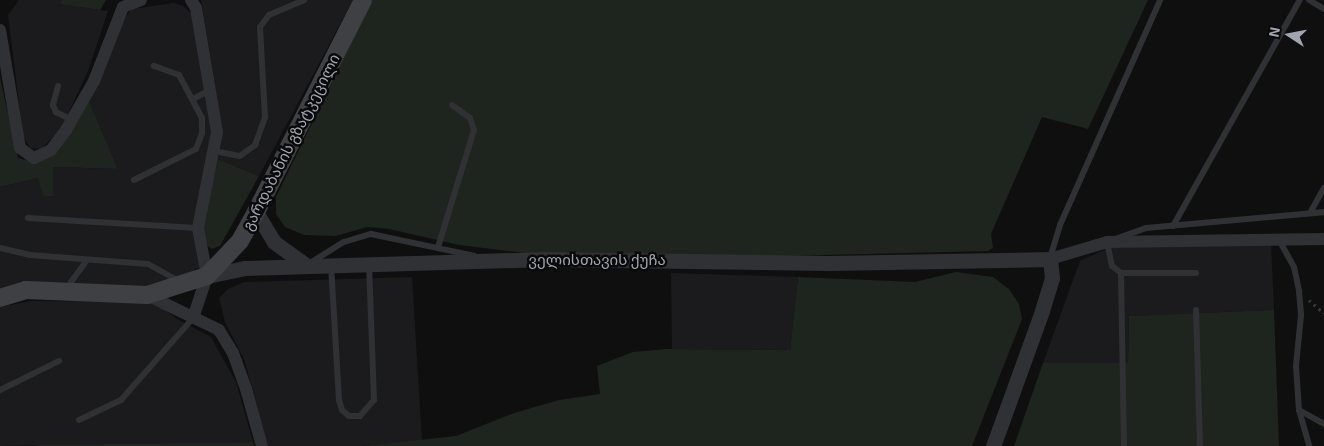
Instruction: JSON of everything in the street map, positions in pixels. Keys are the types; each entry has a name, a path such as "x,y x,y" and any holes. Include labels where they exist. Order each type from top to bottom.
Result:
{"main road":[{"name":"გარდაბანის გზატკეცილი","path":"206,276 240,241 359,2"},
{"name":"ველისთავის ქუჩა","path":"147,295 206,276"},
{"path":"0,298 26,290 147,295"}],"street":[{"path":"0,30 20,148 34,158 51,150 72,120 94,81 123,7 141,0"},
{"path":"192,0 196,8 217,132 198,228 206,276 193,318"},
{"path":"256,212 274,242 306,265"},
{"path":"993,446 1042,311 1052,278 1050,259 1107,242 1324,239"},
{"name":"ველისთავის ქუჩა","path":"206,276 244,268 494,260 827,263 1050,259"},
{"path":"147,295 219,330 233,354 262,446"}],"lane":[{"path":"214,151 240,156 255,145 266,117 260,27 269,15 304,0"},
{"path":"1050,259 1064,215 1160,0"},
{"path":"1173,226 1300,0"},
{"path":"1309,0 1324,9"},
{"path":"134,180 196,148 201,140 202,118 179,74 154,66"},
{"path":"58,86 53,105 56,112 72,120"},
{"path":"193,99 210,90"},
{"path":"438,247 474,130 470,118 452,105"},
{"path":"1310,213 1324,188"},
{"path":"1196,273 1121,273 1112,266 1107,242 1140,230 1324,212"},
{"path":"28,218 198,228"},
{"path":"306,265 344,242 371,234 494,260"},
{"path":"1279,240 1294,268 1298,291 1301,315 1296,366 1299,410 1309,446"},
{"path":"0,248 30,255 148,264 183,284"},
{"path":"71,291 71,282 87,260"},
{"path":"331,264 339,400 342,410 349,416 360,416 374,400 369,263"},
{"path":"1121,273 1124,446"},
{"path":"1196,310 1200,446"},
{"path":"79,420 121,400 193,318"},
{"path":"0,390 59,361"},
{"path":"1299,410 1324,424"}],"path":[{"path":"1298,291 1324,313"}],"shaded area":[{"path":"19,0 62,0 59,4 108,11 88,71 61,129 41,149 30,148 23,136 8,15"},
{"path":"62,0 106,0 100,10 59,4"},
{"path":"201,0 353,0 259,176 218,159 222,128"},
{"path":"372,0 1148,0 1088,129 1042,117 991,234 993,248 988,251 741,257 533,254 459,245 389,229 367,227 336,236 304,235 285,227 276,214 276,197"},
{"path":"174,3 183,6 192,14 211,132 200,267 164,286 0,290 0,187 38,178 43,197 53,196 53,167 118,169 89,101 123,20 132,9"},
{"path":"0,78 18,158 37,163 89,101 118,169 53,167 53,196 43,197 38,178 0,187"},
{"path":"218,159 259,176 220,246 212,249 206,245 202,227"},
{"path":"1271,243 1274,310 1129,316 1128,363 1043,363 1080,261 1113,246"},
{"path":"956,272 993,277 1009,289 1019,304 1022,319 972,446 363,446 456,436 514,413 559,400 600,394 597,366 633,352 666,349 790,350 798,277 915,282"},
{"path":"671,273 798,277 790,350 672,349"},
{"path":"412,277 422,440 363,446 268,446 244,359 225,322 219,298 228,289 244,282"},
{"path":"31,301 156,302 177,319 211,337 236,382 253,442 0,446 0,307"},
{"path":"1274,310 1279,446 1014,446 1043,363 1128,363 1129,316"},
{"path":"253,442 254,446 37,446 38,445"}]}
